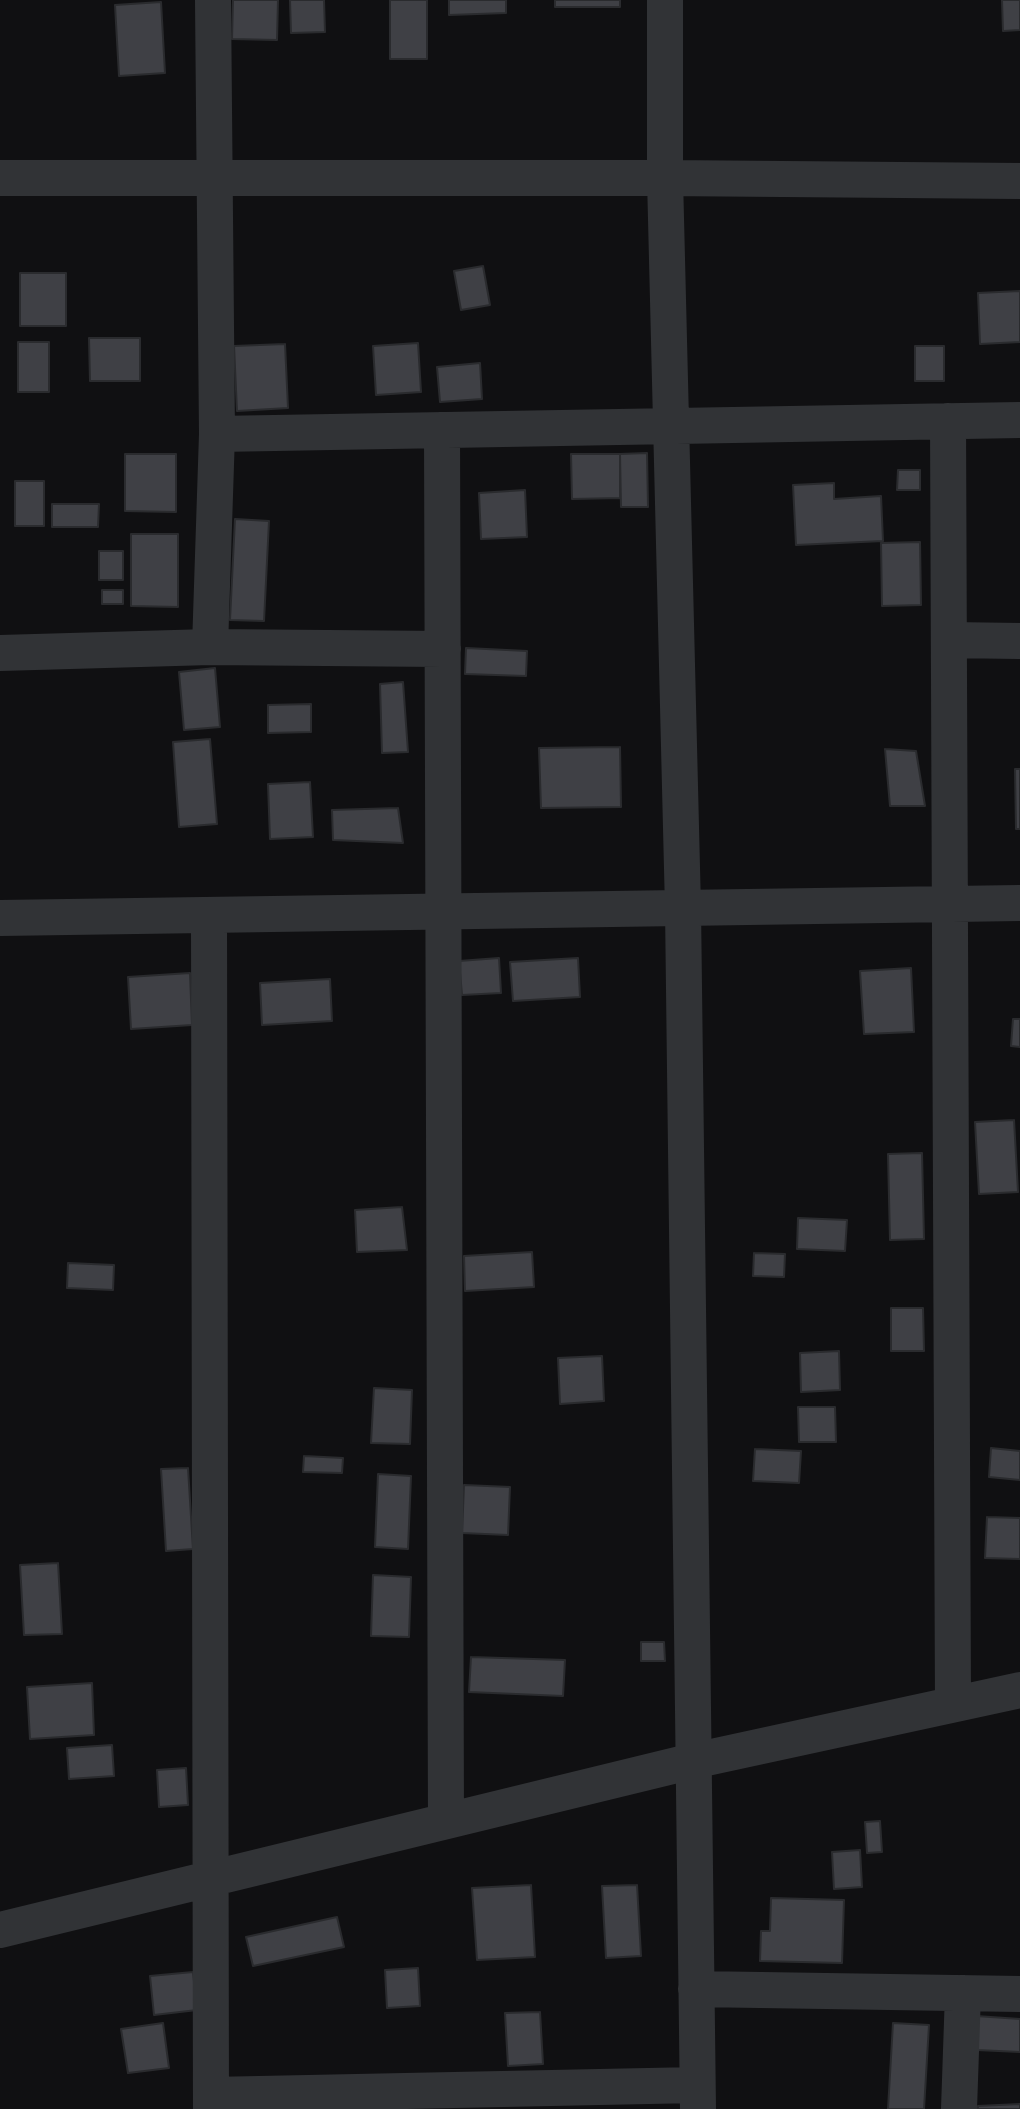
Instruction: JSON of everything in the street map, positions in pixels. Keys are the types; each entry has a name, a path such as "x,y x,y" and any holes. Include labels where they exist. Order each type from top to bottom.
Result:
{"street":[{"path":"210,647 217,434 213,0"},
{"path":"209,915 211,2102 698,2097 683,908 665,178 665,0"},
{"path":"0,178 1020,181"},
{"path":"217,434 1020,420"},
{"path":"948,421 953,1704"},
{"path":"442,430 446,1821"},
{"path":"949,640 1020,641"},
{"path":"0,653 210,647 443,649"},
{"path":"0,918 1020,903"},
{"path":"0,1930 693,1761 1020,1690"},
{"path":"696,1989 1020,1994"},
{"path":"959,2109 963,1993"}],"building":[{"path":"233,0 278,0 277,40 232,39"},
{"path":"290,0 324,0 325,32 291,33"},
{"path":"390,0 427,0 427,59 390,59"},
{"path":"449,0 506,0 506,13 449,15"},
{"path":"555,0 620,0 620,7 555,7"},
{"path":"1002,0 1020,0 1020,30 1003,31"},
{"path":"161,2 165,73 119,76 115,5"},
{"path":"483,266 490,305 461,310 454,271"},
{"path":"20,273 66,273 66,326 20,326"},
{"path":"1020,291 1020,342 980,344 978,293"},
{"path":"89,338 140,338 140,381 90,381"},
{"path":"18,342 49,342 49,392 18,392"},
{"path":"418,343 421,392 376,395 373,346"},
{"path":"285,344 288,408 237,411 234,346"},
{"path":"915,346 944,346 944,381 915,381"},
{"path":"480,363 482,399 440,402 437,367"},
{"path":"647,453 648,507 621,507 620,454"},
{"path":"125,454 176,454 176,512 125,511"},
{"path":"571,454 620,454 620,498 572,499"},
{"path":"898,470 920,470 920,490 897,490"},
{"path":"15,481 44,481 44,526 15,526"},
{"path":"834,483 834,499 881,496 883,541 796,545 793,485"},
{"path":"525,490 527,537 481,539 479,493"},
{"path":"52,504 99,504 98,527 52,527"},
{"path":"235,519 269,521 264,621 230,620"},
{"path":"131,534 178,534 178,607 131,606"},
{"path":"920,542 921,605 882,606 881,543"},
{"path":"99,551 123,551 123,580 99,580"},
{"path":"102,590 123,590 123,604 102,604"},
{"path":"466,648 527,651 526,676 465,674"},
{"path":"215,668 220,727 184,730 179,672"},
{"path":"403,682 408,752 382,753 380,684"},
{"path":"311,704 311,732 268,733 268,705"},
{"path":"210,739 217,824 179,827 173,742"},
{"path":"620,747 621,807 541,808 539,748"},
{"path":"885,749 916,751 925,806 890,806"},
{"path":"1015,769 1020,769 1020,829 1016,829"},
{"path":"310,782 313,837 270,839 268,784"},
{"path":"398,808 403,843 333,840 332,810"},
{"path":"499,958 501,993 462,995 459,961"},
{"path":"578,958 580,997 513,1001 510,962"},
{"path":"911,968 914,1032 864,1034 860,971"},
{"path":"190,973 192,1025 131,1029 128,977"},
{"path":"330,979 332,1021 262,1025 260,983"},
{"path":"1013,1019 1020,1019 1020,1047 1011,1046"},
{"path":"1014,1120 1018,1192 979,1194 975,1122"},
{"path":"922,1153 924,1239 890,1240 888,1154"},
{"path":"402,1207 407,1250 357,1252 355,1210"},
{"path":"798,1218 847,1220 845,1251 797,1249"},
{"path":"532,1252 534,1287 465,1291 464,1256"},
{"path":"754,1253 785,1254 784,1277 753,1276"},
{"path":"68,1263 114,1265 113,1290 67,1288"},
{"path":"891,1308 923,1308 924,1351 891,1351"},
{"path":"839,1351 840,1390 801,1392 800,1353"},
{"path":"602,1356 604,1401 560,1404 558,1358"},
{"path":"374,1388 412,1390 410,1444 371,1443"},
{"path":"798,1407 835,1407 836,1442 799,1442"},
{"path":"991,1448 1020,1451 1020,1480 989,1477"},
{"path":"755,1449 801,1451 799,1483 753,1481"},
{"path":"304,1456 343,1458 342,1473 303,1472"},
{"path":"188,1468 193,1549 166,1551 161,1469"},
{"path":"378,1474 411,1476 408,1549 375,1547"},
{"path":"464,1485 510,1487 508,1535 462,1533"},
{"path":"987,1517 1020,1518 1020,1559 985,1558"},
{"path":"58,1563 62,1634 24,1635 20,1565"},
{"path":"373,1575 411,1577 409,1637 371,1636"},
{"path":"641,1642 664,1642 665,1661 641,1661"},
{"path":"471,1657 565,1660 563,1696 469,1692"},
{"path":"92,1683 94,1735 30,1739 27,1687"},
{"path":"112,1745 114,1776 69,1779 67,1748"},
{"path":"186,1768 188,1805 159,1807 157,1770"},
{"path":"880,1821 882,1852 867,1853 865,1822"},
{"path":"860,1850 862,1887 834,1889 832,1852"},
{"path":"531,1885 535,1957 477,1960 472,1888"},
{"path":"637,1885 641,1956 606,1958 602,1886"},
{"path":"771,1898 844,1900 842,1963 760,1961 761,1931 770,1931"},
{"path":"337,1917 344,1947 253,1966 246,1937"},
{"path":"418,1968 420,2006 387,2008 385,1970"},
{"path":"193,1972 197,2010 154,2015 150,1976"},
{"path":"540,2012 543,2064 508,2066 505,2013"},
{"path":"976,2016 1020,2019 1020,2052 977,2050"},
{"path":"163,2023 169,2068 128,2073 121,2029"},
{"path":"893,2023 929,2025 924,2109 888,2109"},
{"path":"1020,2104 1020,2109 978,2109 978,2106"}]}
